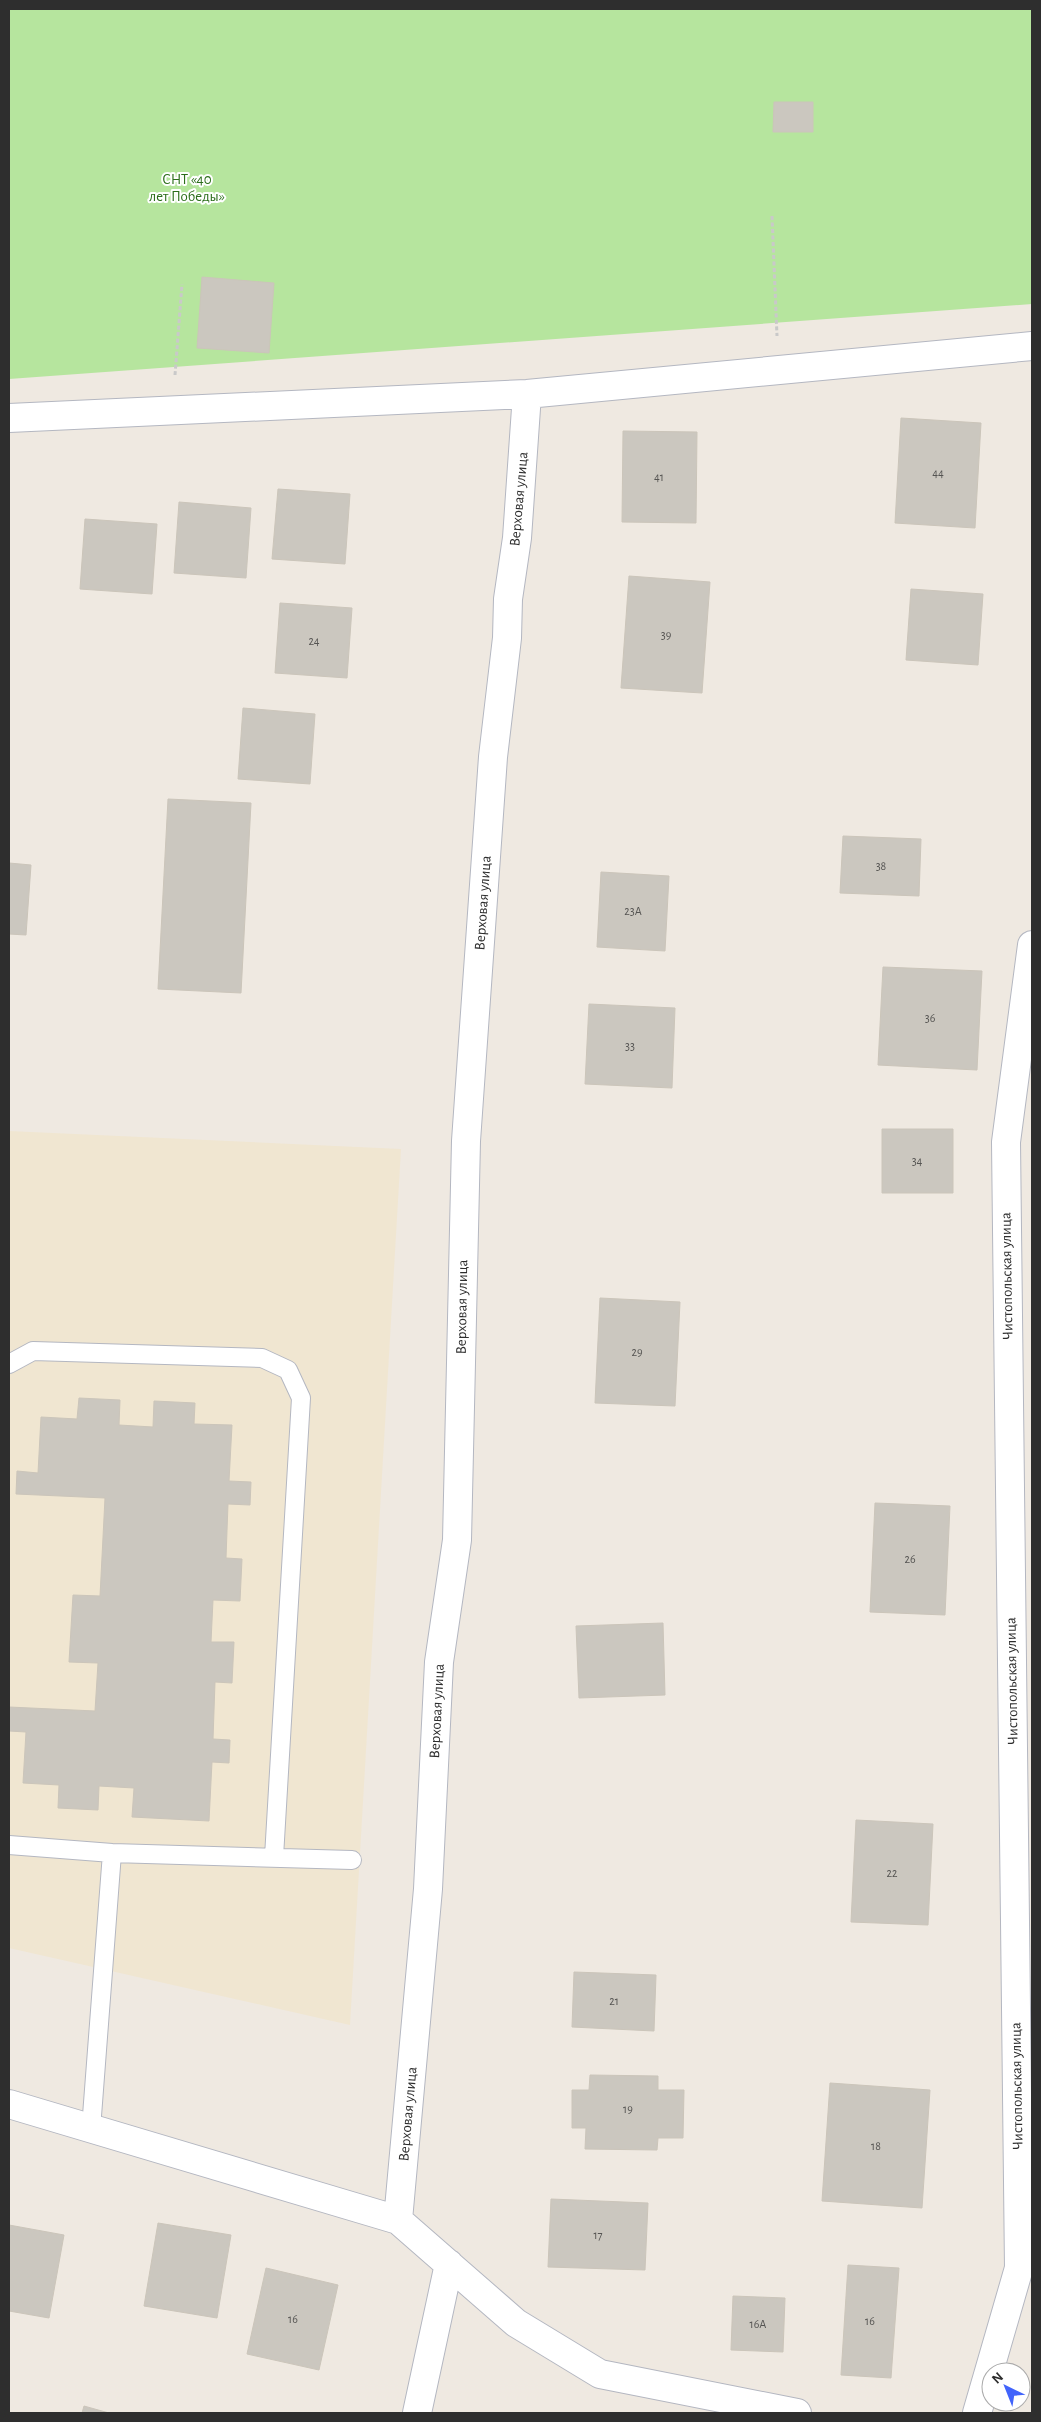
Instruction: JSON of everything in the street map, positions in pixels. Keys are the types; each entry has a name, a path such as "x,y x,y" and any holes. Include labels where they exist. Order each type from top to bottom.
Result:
{"street":[{"path":"9,418 527,394 1032,346"},
{"name":"Верховая улица","path":"398,2220 428,1889 439,1662 457,1540 466,1141 493,757 507,638 508,598 517,538 527,394"},
{"name":"Чистопольская улица","path":"977,2413 1019,2268 1006,1142 1032,945"},
{"path":"9,2104 398,2220 516,2323 600,2374 797,2413"},
{"path":"417,2413 449,2264"}],"lane":[{"path":"9,1364 33,1351 262,1358 288,1370 301,1398 274,1857"},
{"path":"9,1845 112,1853 352,1860"},
{"path":"90,2129 112,1853"}],"path":[{"path":"772,216 777,323 777,371"},
{"path":"173,410 182,284"}],"shaded area":[{"path":"9,1131 401,1149 350,2025 9,1948"}],"green space":[{"name":"СНТ «40 лет Победы»","path":"9,9 1032,9 1032,304 9,379"}],"building":[{"path":"774,102 813,102 813,132 773,132"},
{"path":"202,277 274,283 269,353 197,348"},
{"path":"901,418 981,423 975,528 895,523"},
{"path":"623,431 697,432 696,523 622,522"},
{"path":"278,489 350,494 345,564 272,559"},
{"path":"179,502 251,508 246,578 174,573"},
{"path":"85,519 157,524 152,594 80,589"},
{"path":"629,576 710,582 702,693 621,688"},
{"path":"911,589 983,594 978,665 906,660"},
{"path":"280,603 352,608 347,678 275,673"},
{"path":"243,708 315,714 310,784 238,779"},
{"path":"168,799 251,803 241,993 158,989"},
{"path":"843,836 921,839 919,896 840,893"},
{"path":"9,863 31,865 26,935 9,934"},
{"path":"601,872 669,876 665,951 597,947"},
{"path":"883,967 982,971 977,1070 878,1065"},
{"path":"589,1004 675,1008 672,1088 585,1084"},
{"path":"882,1129 953,1129 953,1193 882,1193"},
{"path":"600,1298 680,1302 675,1406 595,1403"},
{"path":"79,1398 120,1400 119,1425 153,1427 154,1401 195,1403 194,1424 232,1425 229,1481 251,1482 250,1505 228,1504 226,1558 242,1559 240,1601 213,1600 211,1642 234,1642 232,1683 215,1682 213,1739 230,1740 229,1763 212,1762 209,1821 132,1817 134,1788 99,1786 98,1810 58,1808 59,1785 23,1783 26,1732 9,1731 9,1707 95,1711 98,1663 69,1662 73,1595 100,1596 105,1498 16,1494 17,1471 38,1473 41,1417 77,1419"},
{"path":"875,1503 950,1506 945,1615 870,1612"},
{"path":"663,1623 665,1695 579,1698 576,1626"},
{"path":"856,1820 933,1824 928,1925 851,1922"},
{"path":"574,1972 656,1975 654,2031 572,2027"},
{"path":"590,2075 658,2076 658,2090 684,2090 683,2138 658,2138 657,2150 585,2149 586,2128 572,2128 572,2090 589,2090"},
{"path":"830,2083 930,2090 922,2208 822,2201"},
{"path":"551,2199 648,2203 645,2270 548,2267"},
{"path":"158,2223 231,2235 217,2318 144,2306"},
{"path":"9,2225 64,2235 49,2318 9,2311"},
{"path":"848,2265 899,2268 891,2378 841,2375"},
{"path":"266,2268 338,2285 319,2370 247,2354"},
{"path":"733,2296 785,2298 783,2352 731,2350"},
{"path":"84,2406 109,2413 82,2413"}]}
